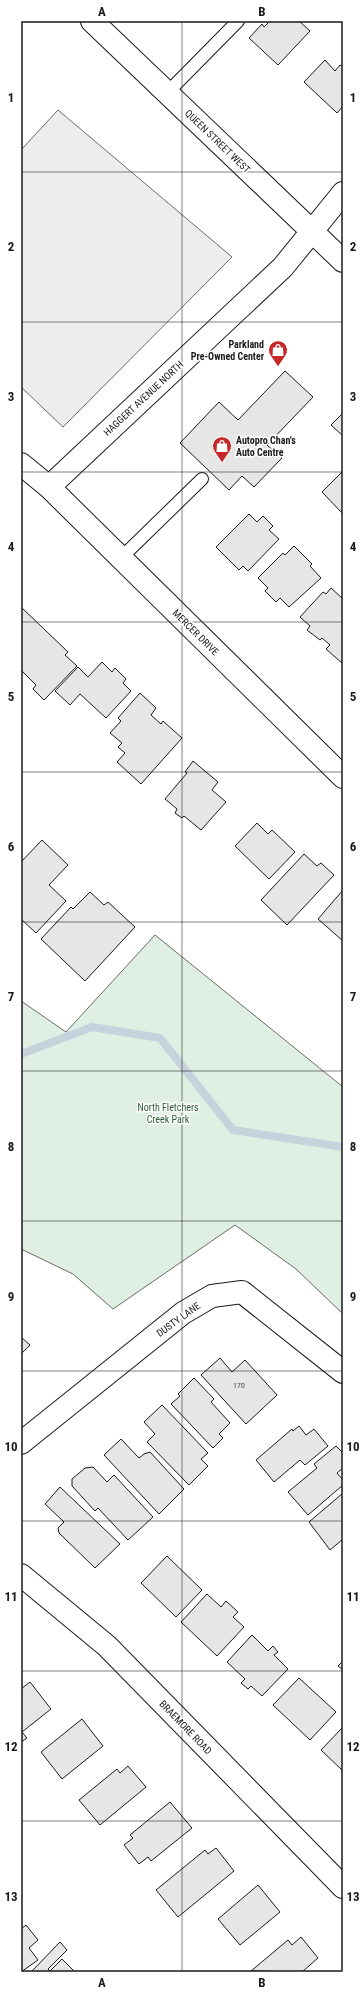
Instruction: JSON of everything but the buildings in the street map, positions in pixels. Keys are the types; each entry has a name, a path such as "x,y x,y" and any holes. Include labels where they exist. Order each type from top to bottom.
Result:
{"street":[{"name":"QUEEN STREET WEST","path":"92,21 343,261"},
{"name":"HAGGERT AVENUE NORTH","path":"49,487 283,267 343,193"},
{"path":"21,464 49,487"},
{"name":"MERCER DRIVE","path":"49,487 343,777"},
{"name":"DUSTY LANE","path":"21,1443 183,1312 212,1296 242,1292 343,1372"},
{"name":"BRAEMORE ROAD","path":"21,1575 107,1646 343,1887"}],"lane":[{"path":"167,93 238,21"},
{"path":"121,558 202,479"}],"green space":[{"name":"North Fletchers Creek Park","path":"155,935 343,1087 343,1314 296,1269 235,1225 113,1309 73,1274 21,1249 21,1001 66,1032"}],"shaded area":[{"path":"58,110 232,257 63,427 21,387 21,150"}],"waterway":[{"path":"21,1054 92,1027 160,1038 233,1130 343,1147"}],"place":[{"name":"Parkland Pre-Owned Center","path":"278,367"},
{"name":"Autopro Chan's Auto Centre","path":"222,463"}]}
